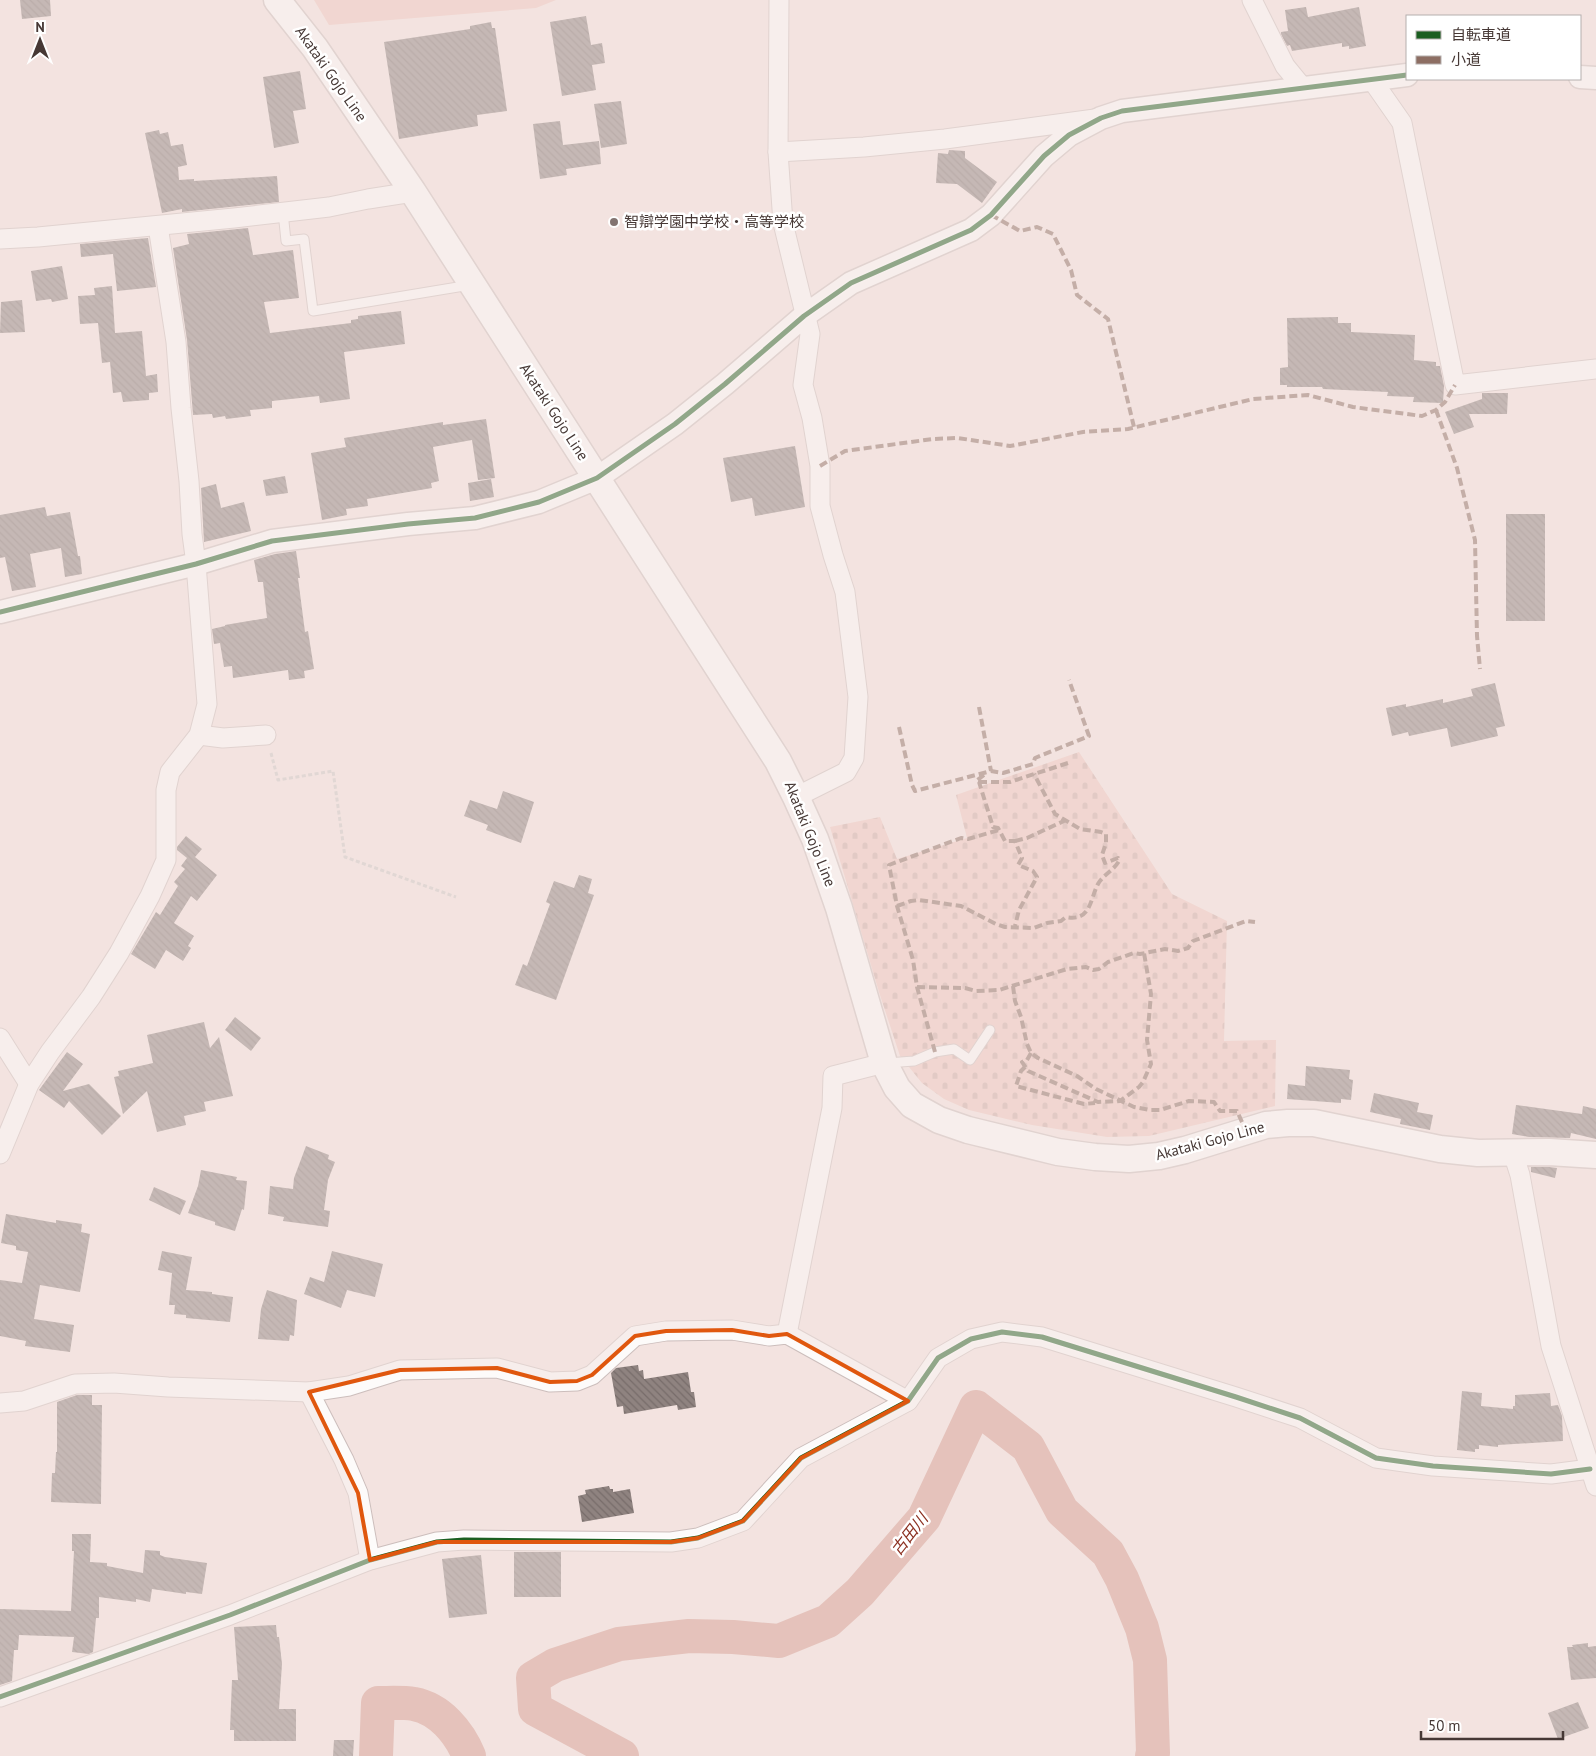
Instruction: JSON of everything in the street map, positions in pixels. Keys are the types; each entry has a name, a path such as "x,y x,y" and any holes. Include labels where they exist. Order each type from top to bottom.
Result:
{"main road":[{"name":"Akataki Gojo Line","path":"277,0 315,48 413,192 778,761 815,839 839,908 884,1063 897,1088 912,1104 939,1120 968,1130 1058,1152 1095,1157 1130,1159 1159,1156 1266,1125 1288,1123 1314,1123 1440,1149 1478,1153 1549,1152 1596,1155"}],"street":[{"path":"779,0 778,152 783,223 804,316 810,334 803,385 812,418 820,466 820,506 832,555 845,592 858,697 854,758 846,772 796,797"},
{"path":"1252,0 1285,66 1303,88"},
{"path":"0,612 196,564 272,541 408,524 475,518 539,502 597,478 675,424 804,316 851,283 971,230 990,214 1044,156 1069,135 1102,118 1122,111 1406,76"},
{"path":"1581,77 1596,78"},
{"path":"1372,80 1402,123 1455,386 1596,369"},
{"path":"778,152 864,147 936,140 1102,118"},
{"path":"0,239 158,226 329,207 413,192"},
{"path":"0,1154 29,1084 110,968 150,896 166,860 166,790 170,772 199,735 207,704 176,342 158,226"},
{"path":"199,735 223,738 266,735"},
{"path":"0,1038 29,1084"},
{"path":"787,1334 832,1108 833,1076 884,1063"},
{"path":"0,1698 230,1615 370,1560 437,1542 474,1540 671,1542 698,1538 742,1521 801,1458 908,1401 938,1358 971,1339 1002,1332 1042,1337 1236,1396 1300,1418 1376,1458 1433,1466 1593,1478 1551,1346 1520,1176 1513,1153"},
{"path":"0,1403 24,1401 75,1384 114,1383 168,1387 309,1392 349,1386 400,1370 497,1368 550,1382 577,1381 592,1375 635,1336 666,1331 732,1330 770,1336 787,1334 908,1401"},
{"path":"309,1392 344,1460 358,1493 370,1560"}],"lane":[{"path":"283,212 286,241 304,239 313,311 473,285"},
{"path":"884,1063 914,1061 935,1052 954,1049 970,1060 990,1030"}],"path":[{"path":"266,735 278,780 333,771 345,857 456,897"}],"highlighted area":[{"path":"732,1330 769,1336 787,1334 908,1401 801,1458 743,1521 698,1538 671,1542 437,1542 370,1560 358,1493 309,1392 400,1370 497,1368 550,1382 577,1381 592,1375 635,1336 666,1331"}],"green space":[{"path":"314,0 556,0 536,8 329,25"},
{"path":"1079,752 1172,894 1227,921 1224,1041 1276,1040 1275,1106 1149,1136 1107,1137 1032,1125 969,1110 944,1099 922,1083 900,1056 830,827 880,817 897,859 967,838 956,795"}],"building":[{"path":"20,0 50,0 51,16 22,19"},
{"path":"1306,7 1308,17 1359,7 1366,46 1349,49 1349,46 1342,47 1342,43 1292,51 1290,45 1287,46 1281,34 1281,32 1288,31 1285,10"},
{"path":"586,16 591,45 602,43 605,63 592,65 596,90 562,96 550,22"},
{"path":"491,22 492,28 495,28 507,111 477,115 478,126 399,139 384,42 470,29 470,26"},
{"path":"300,71 306,109 293,111 299,143 274,148 263,77"},
{"path":"621,101 627,144 601,148 594,104"},
{"path":"560,121 563,145 599,141 601,164 566,169 567,175 540,179 533,124"},
{"path":"159,130 160,134 168,132 171,146 183,144 187,165 178,167 179,180 194,179 194,181 277,176 279,202 182,212 182,209 162,213 145,133"},
{"path":"949,150 965,151 965,158 997,182 982,203 957,184 936,183 938,153 948,154"},
{"path":"248,228 253,255 293,250 299,298 264,302 270,333 351,323 351,320 358,319 358,316 401,311 405,344 344,352 350,399 320,403 319,396 272,401 272,408 250,410 251,416 226,419 225,416 213,418 212,414 193,415 187,340 173,248 189,244 187,234"},
{"path":"148,238 156,287 117,291 113,254 81,257 80,244"},
{"path":"62,266 68,299 52,302 51,299 36,301 31,271"},
{"path":"112,286 115,333 142,331 146,376 157,374 158,392 149,393 149,400 123,402 121,392 113,393 110,362 102,363 98,323 80,324 78,296 95,295 94,288"},
{"path":"22,300 25,332 0,333 1,302"},
{"path":"1338,317 1338,323 1351,323 1351,332 1415,335 1414,360 1436,362 1436,366 1440,366 1444,386 1443,403 1413,402 1414,397 1387,396 1388,392 1323,389 1322,387 1287,387 1287,385 1280,385 1280,368 1288,367 1287,318"},
{"path":"1482,393 1508,393 1507,414 1469,414 1474,427 1454,434 1445,412 1482,399"},
{"path":"486,419 495,478 478,480 472,440 433,447 439,481 431,483 432,488 367,499 368,506 346,509 347,515 322,520 311,453 346,447 344,438 443,422 443,425"},
{"path":"795,446 805,507 755,516 752,498 731,502 723,458"},
{"path":"285,476 288,493 266,496 263,480"},
{"path":"491,479 494,497 470,501 468,483"},
{"path":"216,484 221,508 244,502 251,531 204,542 201,488"},
{"path":"45,507 47,516 70,512 82,574 65,577 61,548 30,554 36,587 12,591 5,557 0,558 0,515"},
{"path":"1506,514 1545,514 1545,621 1506,621"},
{"path":"296,551 305,632 308,631 314,669 304,671 305,678 289,680 288,670 233,678 232,666 224,667 220,643 214,644 212,629 267,618 263,582 258,582 254,560"},
{"path":"1495,683 1505,726 1496,728 1498,736 1451,747 1447,728 1409,736 1408,732 1392,736 1386,708 1406,704 1406,707 1443,699 1443,703 1473,696 1471,689"},
{"path":"503,791 534,802 521,843 486,830 488,825 464,816 470,800 497,809"},
{"path":"186,836 202,849 195,857 217,875 197,901 191,896 174,923 194,936 188,946 191,948 183,961 166,950 155,969 131,954 156,912 160,915 178,886 174,882 185,869 181,866 187,858 177,850 177,847"},
{"path":"579,875 592,879 588,893 594,895 556,1000 515,985 523,964 527,966 550,904 546,902 554,881 574,888"},
{"path":"235,1017 261,1038 251,1051 225,1030"},
{"path":"204,1022 210,1048 219,1037 233,1096 204,1102 206,1111 184,1116 186,1125 157,1132 147,1091 123,1114 114,1077 119,1076 118,1071 153,1063 147,1035"},
{"path":"67,1052 83,1064 63,1091 89,1084 121,1116 102,1135 69,1101 64,1108 39,1090"},
{"path":"1306,1066 1350,1070 1349,1079 1353,1080 1351,1100 1341,1099 1341,1103 1287,1099 1288,1084 1305,1086"},
{"path":"1374,1093 1419,1103 1417,1112 1433,1115 1430,1130 1400,1124 1401,1119 1370,1112"},
{"path":"1516,1105 1582,1114 1583,1106 1596,1109 1596,1139 1571,1133 1570,1138 1529,1137 1512,1134"},
{"path":"306,1146 329,1155 328,1159 335,1162 328,1180 324,1210 330,1211 328,1227 283,1221 284,1217 268,1214 270,1186 293,1189 294,1178"},
{"path":"1531,1167 1557,1168 1555,1178 1531,1172"},
{"path":"201,1170 237,1177 236,1180 247,1181 244,1210 242,1209 235,1231 215,1225 215,1222 188,1213 198,1186"},
{"path":"154,1187 186,1201 180,1215 149,1200"},
{"path":"6,1214 56,1223 56,1220 82,1224 81,1232 90,1234 80,1292 40,1285 34,1319 74,1325 70,1352 25,1346 26,1341 0,1336 0,1280 22,1283 28,1252 16,1250 16,1246 1,1243"},
{"path":"162,1251 192,1257 186,1290 212,1292 212,1294 233,1297 230,1322 186,1318 186,1315 174,1314 175,1305 169,1305 172,1273 158,1270"},
{"path":"332,1251 383,1264 375,1297 347,1290 341,1308 304,1294 310,1277 324,1282"},
{"path":"267,1290 297,1300 294,1336 290,1335 289,1341 258,1339 261,1309"},
{"path":"638,1365 639,1371 643,1370 644,1379 688,1372 691,1392 694,1392 696,1407 678,1410 677,1405 624,1414 623,1406 617,1407 611,1373 616,1368"},
{"path":"1462,1391 1482,1393 1481,1406 1513,1409 1513,1406 1515,1406 1515,1395 1550,1393 1551,1406 1558,1405 1562,1416 1563,1441 1498,1445 1498,1447 1479,1445 1479,1449 1475,1449 1475,1452 1457,1450"},
{"path":"77,1395 92,1395 92,1405 102,1405 101,1504 51,1502 52,1473 55,1473 57,1452 57,1402"},
{"path":"609,1486 610,1489 613,1489 613,1492 630,1489 634,1513 582,1522 578,1496 586,1494 585,1490"},
{"path":"72,1534 91,1534 90,1562 107,1563 107,1566 143,1573 145,1550 160,1551 160,1555 165,1557 207,1563 202,1594 186,1592 186,1594 152,1589 150,1602 136,1599 136,1602 99,1597 99,1618 96,1618 93,1652 89,1654 72,1652 74,1637 19,1635 18,1650 14,1650 12,1681 0,1685 0,1609 71,1611 74,1551 72,1551"},
{"path":"514,1552 561,1552 561,1597 514,1597"},
{"path":"481,1555 487,1614 449,1618 442,1559"},
{"path":"276,1625 282,1664 279,1709 296,1709 296,1741 234,1741 234,1730 230,1730 232,1680 238,1680 234,1627"},
{"path":"1588,1643 1588,1647 1596,1646 1596,1678 1571,1680 1567,1647"},
{"path":"1578,1702 1589,1728 1558,1739 1548,1713"},
{"path":"334,1740 354,1740 353,1756 333,1756"}],"waterway":[{"name":"古田川","path":"622,1756 535,1709 533,1678 555,1665 619,1644 689,1636 779,1641 828,1621 860,1592 924,1518 976,1407 1028,1447 1062,1511 1108,1553 1122,1579 1142,1628 1150,1660 1152,1756"},
{"name":"古田川","path":"376,1756 378,1703 414,1704 432,1711 454,1730 469,1756"}],"marked path":[{"path":"991,215 1020,231 1037,227 1053,234 1071,270 1077,295 1108,319 1134,427"},
{"path":"820,466 845,451 933,439 958,438 1010,446 1083,432 1128,429 1253,399 1308,395 1353,407 1422,416 1436,410 1445,402 1455,385"},
{"path":"1436,410 1457,468 1475,540 1477,636 1480,669"},
{"path":"899,727 915,791 991,771 1003,773 1033,764 1035,758 1089,736 1069,680"},
{"path":"979,707 991,771"},
{"path":"979,782 1010,782 1068,763"},
{"path":"897,906 919,900 961,906 1005,927 1034,928 1047,923 1061,921 1066,917 1074,918 1085,913 1098,884 1117,864 1118,858 1105,863 1102,855 1106,843 1106,834 1080,829 1055,814 1034,774"},
{"path":"984,775 976,781 979,782 993,827 998,828 1005,841 1015,841 1022,858 1018,865 1033,871 1037,877 1019,910 1015,926"},
{"path":"1015,841 1027,838 1066,820"},
{"path":"935,1052 917,987 913,960 897,906 889,865 961,838 968,839 999,830"},
{"path":"917,987 965,988 976,991 999,990 1067,969 1086,967 1093,970 1099,969 1108,962 1134,953 1140,954 1165,949 1178,951 1188,948 1193,941 1246,921 1255,922"},
{"path":"1031,1053 1027,1060 1022,1062 1028,1071 1098,1102 1120,1101 1139,1087 1151,1064 1147,1040 1151,994 1144,953"},
{"path":"1013,986 1015,1001 1027,1044 1031,1053 1038,1058 1077,1076 1096,1089 1134,1107 1160,1110 1189,1101 1214,1102 1220,1111 1237,1111 1246,1131"},
{"path":"1025,1067 1021,1071 1016,1086 1084,1104 1095,1103"}],"cycle path":[{"path":"0,612 196,564 272,541 408,524 475,518 539,502 597,478 675,424 804,316 851,283 971,230 991,215 1044,156 1069,135 1101,118 1122,111 1406,75"},
{"path":"0,1697 230,1615 370,1560 437,1542 464,1540 671,1542 698,1538 743,1521 801,1458 908,1401 938,1358 971,1339 1002,1332 1042,1337 1300,1418 1376,1458 1433,1466 1551,1474 1590,1469"}],"place":[{"name":"智辯学園中学校・高等学校","path":"614,222"}]}
